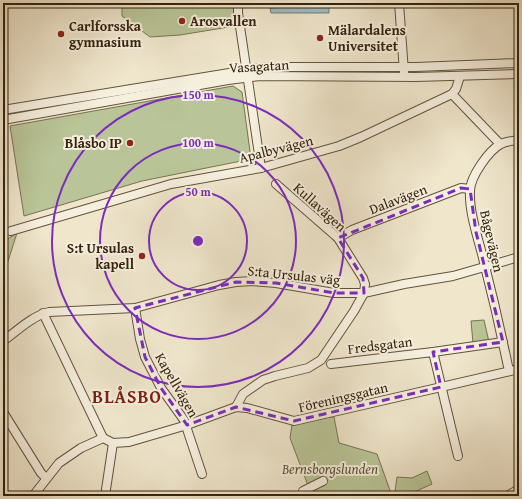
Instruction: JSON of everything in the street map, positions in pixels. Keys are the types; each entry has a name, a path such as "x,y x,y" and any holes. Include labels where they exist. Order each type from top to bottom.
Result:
{"street":[{"path":"238,3 238,13 261,168"},
{"path":"398,3 404,77"},
{"name":"Vasagatan","path":"3,120 228,80 282,66 404,67 519,63"},
{"name":"Vasagatan","path":"3,110 248,74 260,76 404,77 519,74"},
{"path":"460,76 456,89 452,94 500,144 519,140"},
{"name":"Apalbyvägen","path":"11,232 171,184 261,168 346,143 452,94"},
{"name":"Bågevägen","path":"500,144 483,162 477,171 470,189 471,209 509,371"},
{"name":"Kullavägen","path":"276,184 338,238 363,278 365,284 364,293"},
{"name":"Dalavägen","path":"338,238 352,230 461,188 470,189"},
{"name":"S:ta Ursulas väg","path":"43,313 135,308 219,285 252,281 276,283 334,293 364,293 404,284 453,276 519,257"},
{"path":"3,341 43,313 104,438 113,442 129,442 186,425 236,407 243,394 263,380 308,368 321,360 354,311 364,293"},
{"name":"Kapellvägen","path":"135,308 140,339 145,357 161,388 184,420 202,474"},
{"name":"Fredsgatan","path":"331,364 503,342"},
{"name":"Fredsgatan","path":"433,352 458,456"},
{"name":"Föreningsgatan","path":"236,407 247,408 294,422 519,369"},
{"path":"3,412 41,473 46,478"},
{"path":"33,496 59,463 81,448 104,438"},
{"path":"105,496 113,442"},
{"path":"303,491 323,482"},
{"path":"508,496 519,489"}],"highlighted area":[{"path":"461,188 470,189 476,232 503,342 433,352 441,387 294,421 236,407 187,425 161,388 145,357 135,308 236,282 276,283 334,293 364,293 363,278 338,238"}],"green space":[{"name":"Arosvallen","path":"122,3 233,3 235,26 180,35 150,37 122,16"},
{"name":"Blåsbo IP","path":"233,86 242,92 251,159 142,181 24,216 10,126"},
{"path":"17,233 3,277 3,242"},
{"path":"484,320 489,342 473,343 471,321"},
{"name":"Bernsborgslunden","path":"334,417 339,443 377,454 392,496 312,496 290,438 292,425"},
{"path":"427,471 432,484 412,493 395,492 397,477 412,478"}],"water":[{"path":"329,5 329,13 271,13 270,8"}],"place":[{"name":"Arosvallen","path":"182,21"},
{"name":"Carlforsska gymnasium","path":"61,34"},
{"name":"Mälardalens Universitet","path":"320,38"},
{"name":"Blåsbo IP","path":"130,143"},
{"name":"S:t Ursulas kapell","path":"142,256"}],"district":[{"name":"BLÅSBO","path":"127,397"}]}
